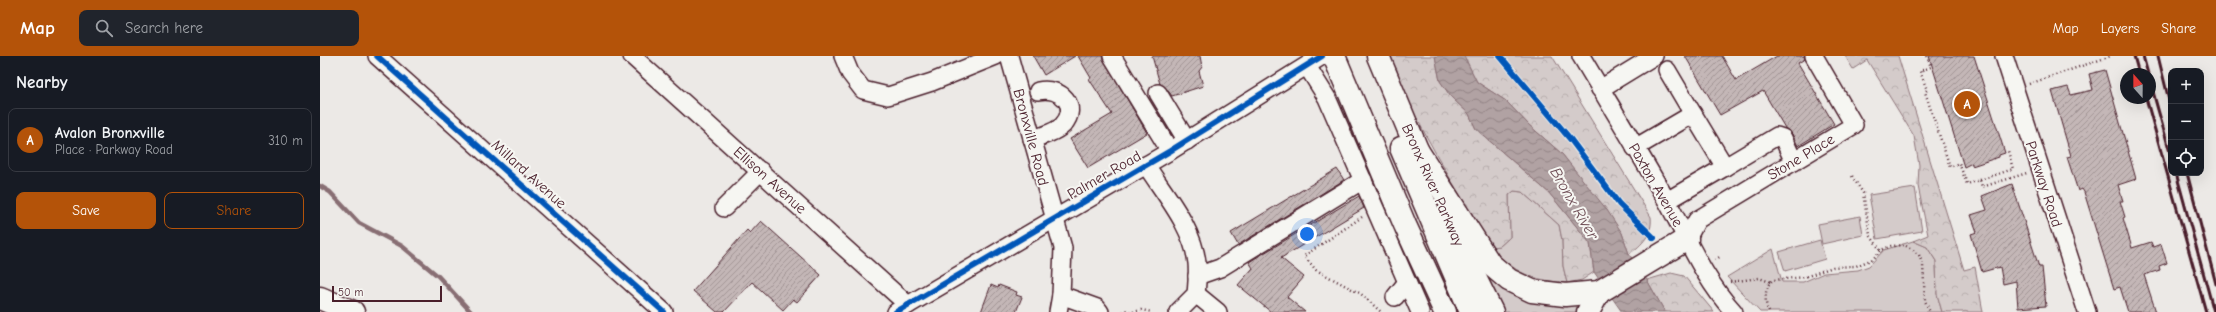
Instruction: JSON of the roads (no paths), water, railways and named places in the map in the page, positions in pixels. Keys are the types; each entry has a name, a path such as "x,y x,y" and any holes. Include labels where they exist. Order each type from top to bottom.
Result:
{"highway":[{"path":"1334,56 1405,225 1446,312"},
{"name":"Bronx River Parkway","path":"1364,56 1425,207 1471,312"},
{"name":"Bronx River Parkway","path":"1378,56 1450,226 1492,312"},
{"path":"1417,150 1476,246 1490,264 1520,286 1545,294 1565,295 1599,292 1688,239"},
{"path":"1588,312 1599,292"},
{"path":"320,298 354,312"}],"street":[{"name":"Millard Avenue","path":"377,56 664,312"},
{"name":"Ellison Avenue","path":"632,56 761,171 902,308"},
{"path":"843,56 850,73 863,90 888,96 932,82 996,56"},
{"name":"Bronxville Road","path":"1009,56 1063,248 1061,295 1058,312"},
{"path":"1112,56 1170,151"},
{"name":"Palmer Road","path":"902,308 1054,218 1146,166 1322,56"},
{"name":"Paxton Avenue","path":"1580,56 1667,201 1704,270 1725,302 1734,312"},
{"path":"1600,89 1654,56"},
{"name":"Stone Place","path":"1688,239 1698,220 1854,125 1814,56"},
{"name":"Parkway Road","path":"2004,56 2087,312"},
{"path":"1307,66 1327,98 1420,312"},
{"path":"1667,70 1725,167"},
{"path":"1032,139 1063,125 1068,115 1069,105 1063,95 1052,89 1038,91"},
{"path":"1158,93 1187,141"},
{"path":"1635,148 1693,114"},
{"path":"1667,201 1777,136 1783,138 1794,162"},
{"path":"1146,166 1178,213 1191,240 1197,263 1196,294 1182,311"},
{"path":"724,208 761,171"},
{"path":"1197,276 1220,268 1363,180"},
{"path":"1395,297 1407,282"},
{"path":"2074,312 2080,292"},
{"path":"1196,294 1218,312"},
{"path":"1061,295 1097,308 1100,312"}],"water":[{"name":"Bronx River","path":"1435,56 1464,56 1477,82 1506,101 1529,125 1562,154 1607,210 1622,233 1629,254 1647,280 1665,312 1622,312 1594,272 1590,243 1549,193 1476,129 1469,114 1451,97 1440,81"}],"waterway":[{"path":"320,186 330,192 359,223 402,246 438,276 471,312"}],"railway":[{"path":"2134,56 2137,68"},
{"path":"2143,56 2146,68"},
{"path":"2158,56 2170,104"},
{"path":"2156,102 2168,145"},
{"path":"2148,104 2206,312"},
{"path":"2177,176 2214,312"},
{"path":"2188,176 2216,284"}],"place":[{"name":"Avalon Bronxville","path":"1967,104"}]}
